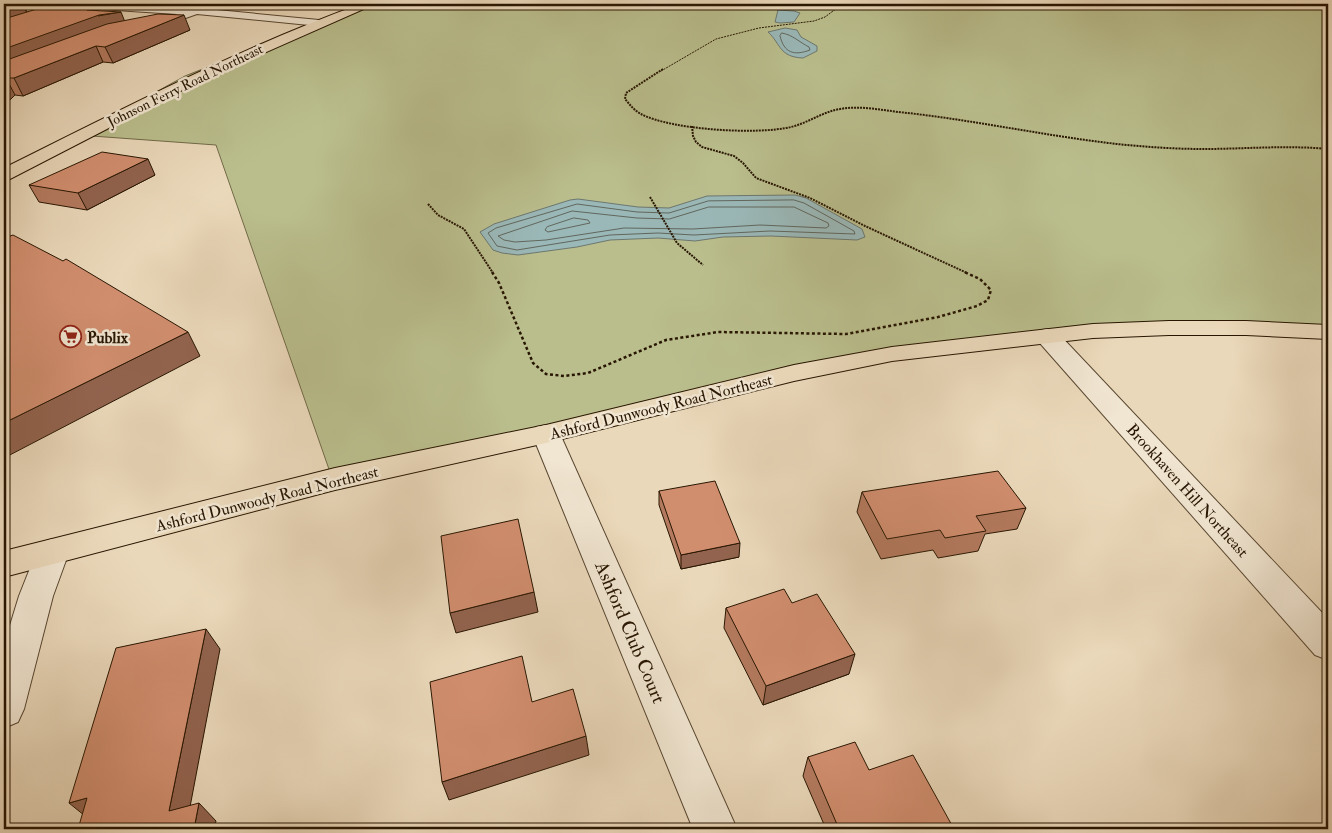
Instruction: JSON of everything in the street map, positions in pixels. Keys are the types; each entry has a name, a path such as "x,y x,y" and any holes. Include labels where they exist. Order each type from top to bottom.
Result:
{"main road":[{"name":"Johnson Ferry Road Northeast","path":"5,174 190,80 323,21 370,4"},
{"name":"Ashford Dunwoody Road Northeast","path":"5,564 334,479 546,434 794,373 892,354 1093,331 1169,328 1328,332"}],"street":[{"path":"70,4 323,21"},
{"path":"60,14 87,4"},
{"path":"134,31 150,28 196,11"},
{"name":"Brookhaven Hill Northeast","path":"1047,336 1328,644"},
{"name":"Ashford Club Court","path":"546,434 715,829"},
{"path":"4,709 36,596 52,552"}],"path":[{"path":"833,4 837,8 833,12 814,20 759,28 716,39 636,85 626,92 625,99 644,116 670,123 692,126 775,129 790,127 831,110 862,108 956,118 1018,130 1185,149 1309,147 1328,149"},
{"path":"428,204 438,215 464,229 499,284 533,363 546,374 564,376 588,373 666,340 718,332 846,334 938,317 977,306 988,300 991,290 980,279 865,226 810,198 756,178 741,160 698,144 691,134 692,126"},
{"path":"650,197 677,243 703,265"}],"green space":[{"path":"367,4 1328,4 1328,328 1219,321 1086,329 815,371 331,475 216,145 78,135 185,76"}],"water":[{"path":"778,10 800,13 794,22 780,23 775,22"},
{"path":"785,28 797,30 801,37 817,46 817,51 803,58 789,55 781,49 768,32"},
{"path":"795,195 806,198 862,229 865,237 857,240 771,236 723,237 695,241 658,238 610,240 577,247 518,255 493,250 480,232 494,224 578,199 638,207 669,208 707,196"}],"building":[{"path":"4,4 21,4 4,9"},
{"path":"50,5 121,12 99,15 4,49 4,19"},
{"path":"158,14 184,15 105,47 96,46 14,78 6,78 4,80 4,61 107,24"},
{"path":"102,152 148,159 78,193 29,185"},
{"path":"13,235 63,261 66,259 188,332 4,423 4,238"},
{"path":"998,471 1026,508 976,516 986,531 945,538 940,530 887,539 862,492"},
{"path":"715,481 740,543 681,555 659,491"},
{"path":"518,519 534,592 450,613 441,536"},
{"path":"784,589 792,603 817,594 855,654 766,686 726,608"},
{"path":"206,629 169,811 199,803 194,829 78,829 87,798 69,803 116,648"},
{"path":"522,656 532,702 573,689 586,736 442,782 430,682"},
{"path":"855,742 869,770 913,755 954,829 839,829 808,757"}],"place":[{"name":"Publix","path":"71,337"}]}
